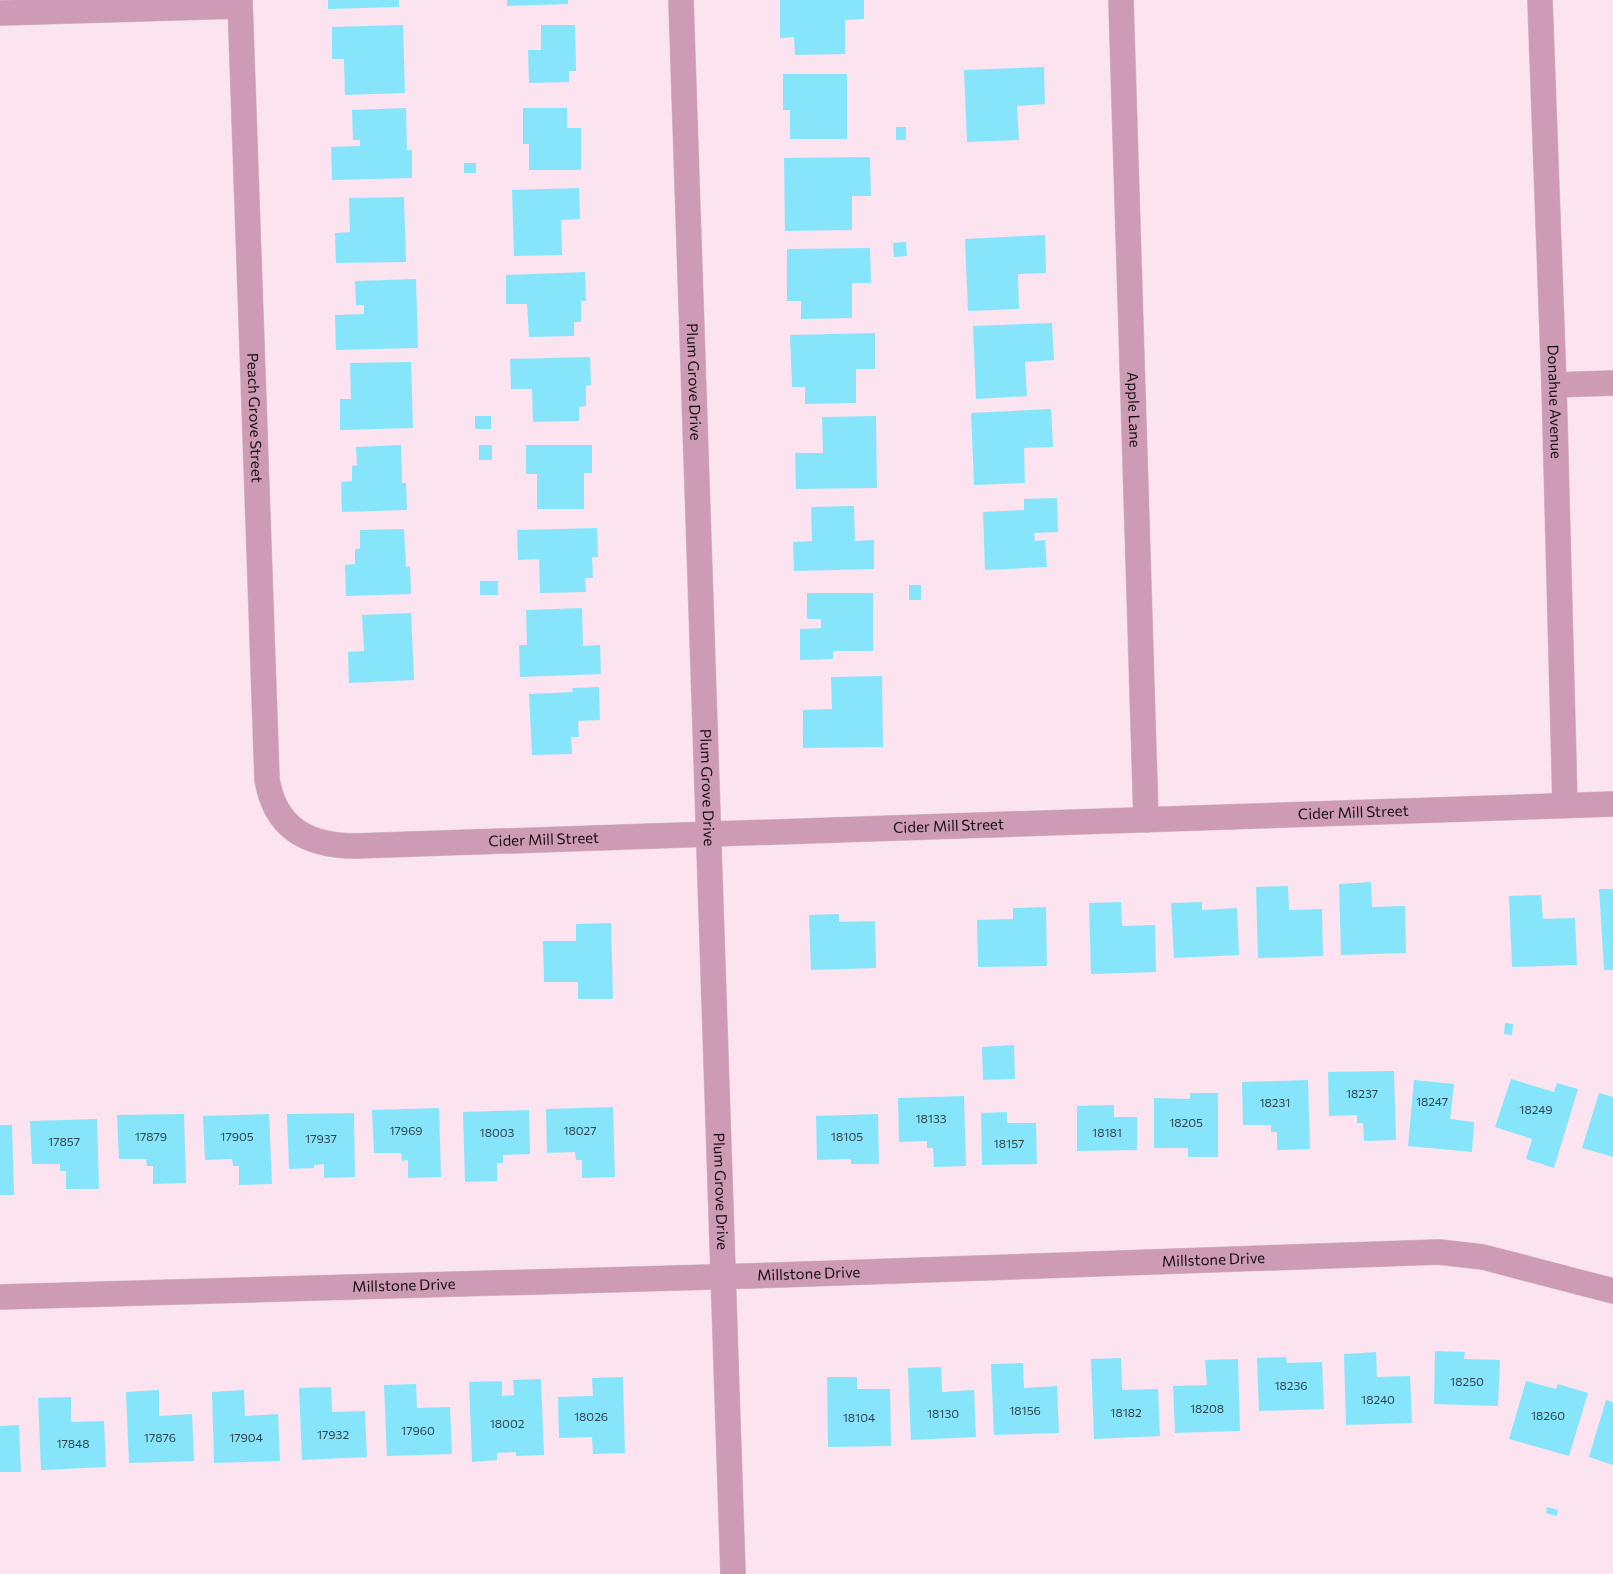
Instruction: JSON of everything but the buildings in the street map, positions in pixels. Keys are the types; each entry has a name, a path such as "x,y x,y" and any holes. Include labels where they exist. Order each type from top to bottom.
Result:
{"street":[{"name":"Plum Grove Drive","path":"682,0 733,1574"},
{"name":"Apple Lane","path":"1120,0 1146,820"},
{"name":"Donahue Avenue","path":"1540,0 1554,385 1565,806"},
{"path":"0,13 240,3"},
{"name":"Peach Grove Street","path":"240,3 267,779 270,796 278,813 290,827"},
{"path":"1554,385 1613,383"},
{"name":"Cider Mill Street","path":"290,827 310,839 333,846 1613,804"},
{"name":"Millstone Drive","path":"0,1297 723,1276 1439,1252 1492,1259 1613,1291"}]}
